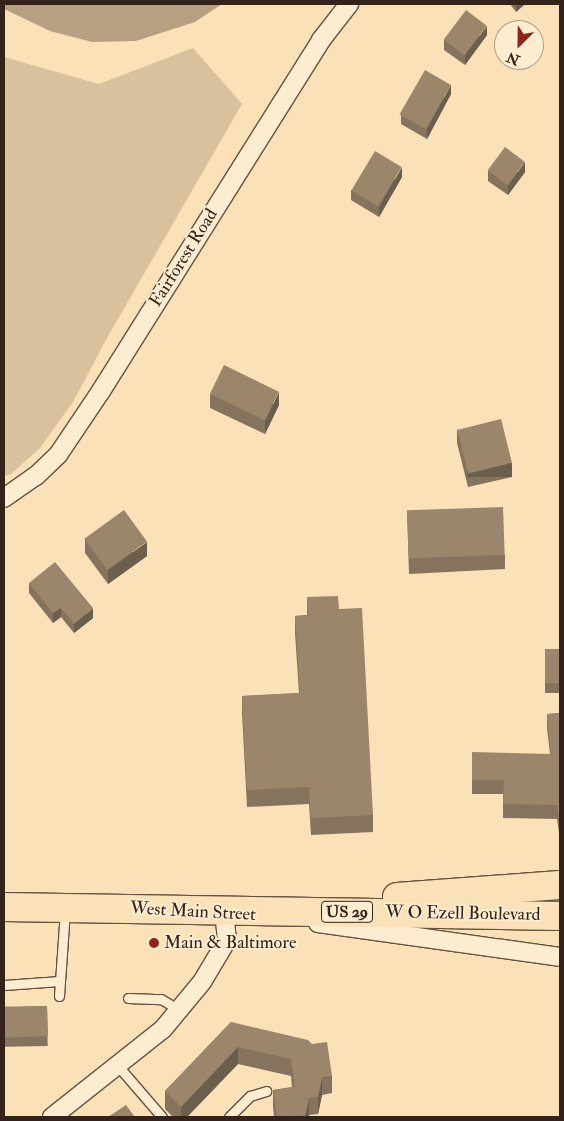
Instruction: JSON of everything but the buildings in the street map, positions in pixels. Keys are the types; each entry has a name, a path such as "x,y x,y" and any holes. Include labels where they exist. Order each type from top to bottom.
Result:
{"main road":[{"name":"W O Ezell Boulevard","path":"224,910 560,885"},
{"name":"West Main Street","path":"4,907 224,910"},
{"name":"W O Ezell Boulevard","path":"224,910 560,916"}],"street":[{"name":"Fairforest Road","path":"4,498 36,476 58,455 101,391 321,40 349,4"},
{"name":"West Main Street","path":"224,910 560,957"},
{"path":"52,1117 163,1029 179,1010 202,982 228,940 224,910"}],"lane":[{"path":"59,996 65,908"},
{"path":"4,985 60,981"},
{"path":"128,998 161,999 179,1010"},
{"path":"118,1066 162,1117"},
{"path":"229,1117 250,1096 266,1091"}],"shaded area":[{"path":"4,4 222,4 195,22 136,41 92,42 50,31 4,9"},
{"path":"193,48 242,104 107,338 73,402 40,448 11,474 4,476 4,57 99,84"}],"place":[{"name":"Main & Baltimore","path":"154,943"}]}
